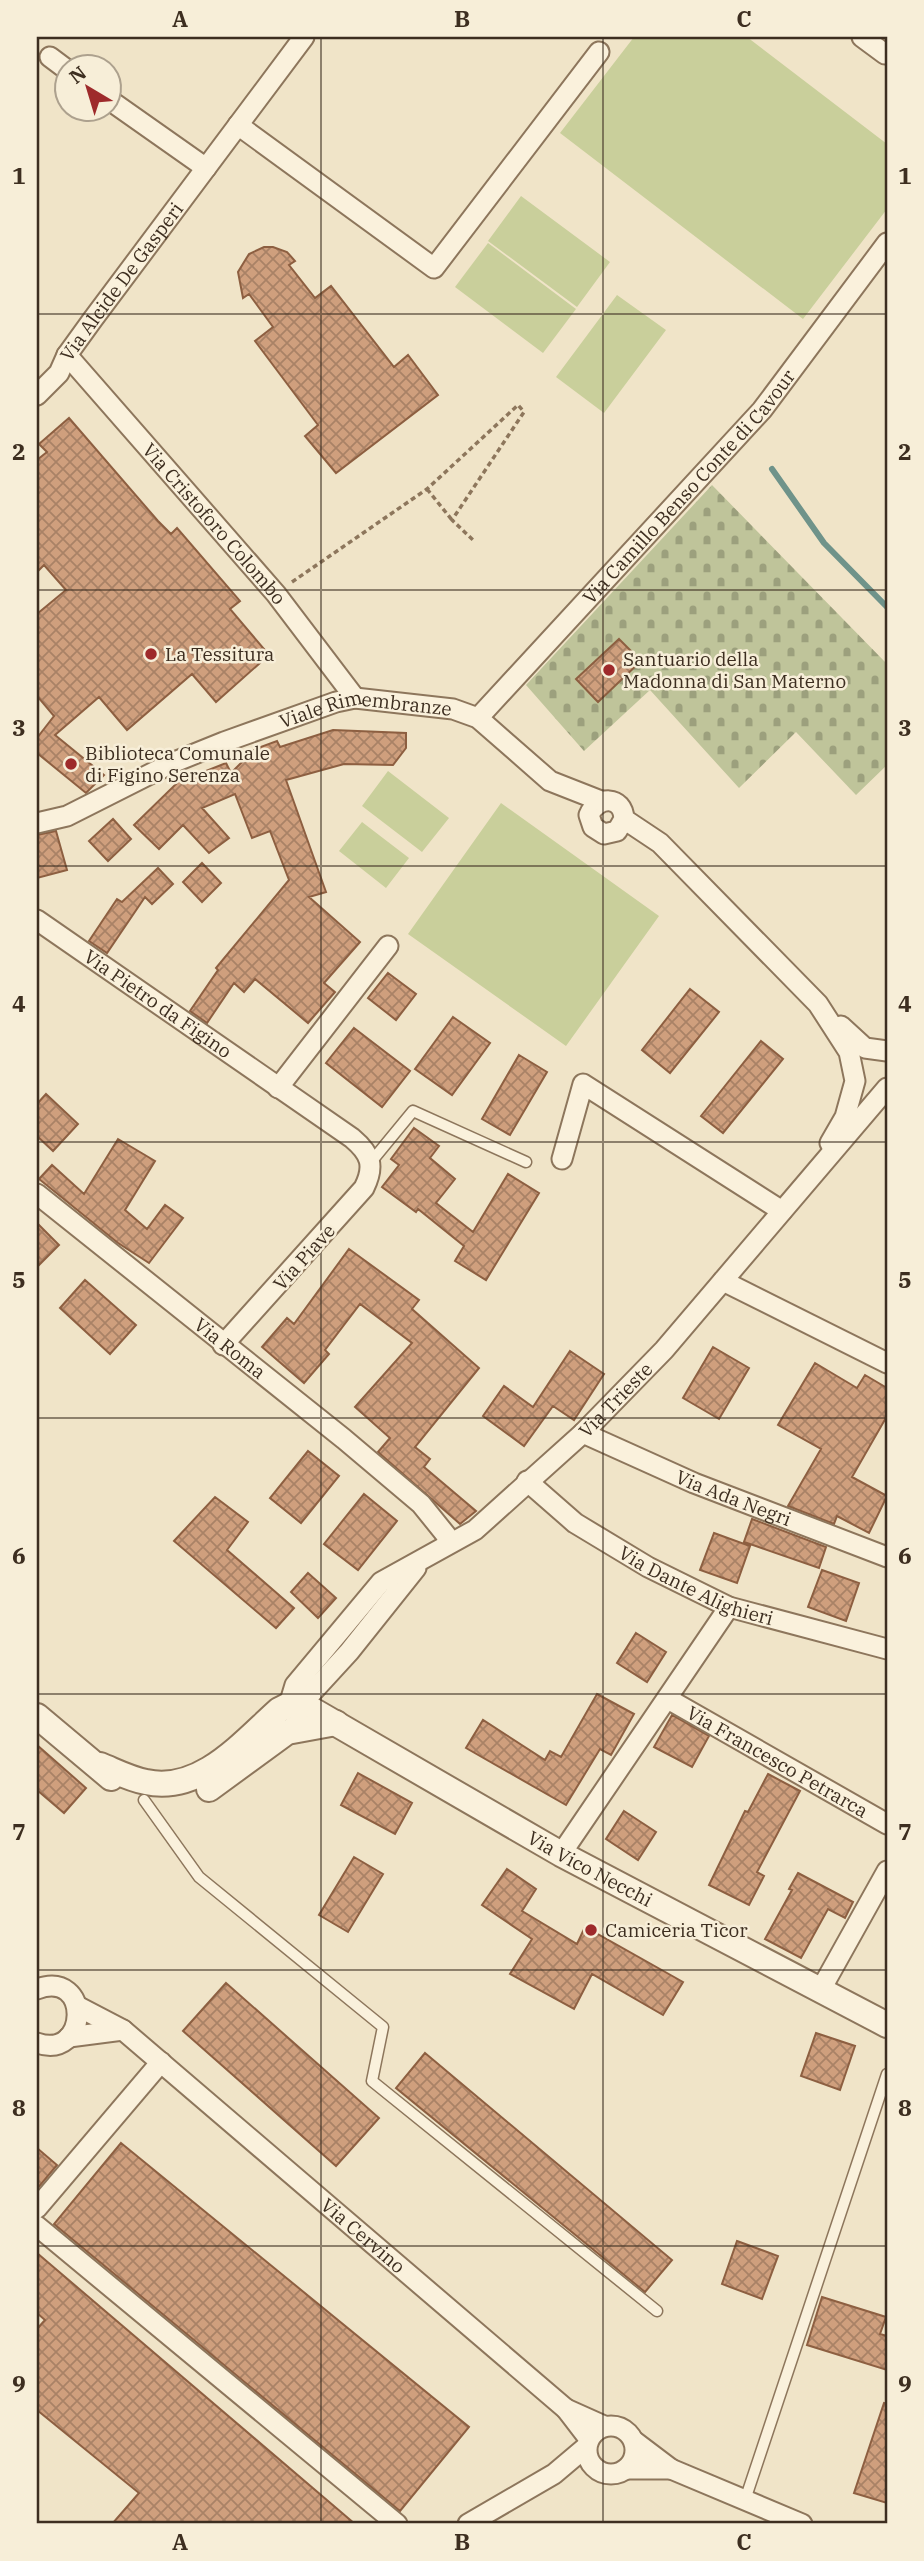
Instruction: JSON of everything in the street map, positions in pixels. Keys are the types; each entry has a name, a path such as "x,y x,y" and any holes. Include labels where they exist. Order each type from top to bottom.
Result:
{"street":[{"name":"Via Alcide De Gasperi","path":"37,395 59,373 67,355 304,37"},
{"path":"862,37 885,54"},
{"path":"237,125 434,268 599,52"},
{"path":"122,109 206,168"},
{"name":"Via Camillo Benso Conte di Cavour","path":"478,718 762,410 887,243"},
{"name":"Via Cristoforo Colombo","path":"67,355 276,594 355,698"},
{"name":"Viale Rimembranze","path":"37,823 77,812 172,763 224,742 336,702 355,698 453,709 478,718 550,781 595,808"},
{"path":"612,801 620,806 620,825 610,834 598,832 593,827 595,808 612,801"},
{"path":"620,825 660,844 865,1048 887,1051"},
{"name":"Via Pietro da Figino","path":"37,920 278,1088"},
{"path":"371,1162 366,1150 278,1088 388,946"},
{"path":"813,1175 845,1118 855,1081 849,1052 818,1004"},
{"path":"562,1159 583,1084 782,1211"},
{"path":"813,1175 887,1087"},
{"name":"Via Piave","path":"223,1345 364,1188 371,1175 371,1162"},
{"name":"Via Trieste","path":"294,1707 349,1652 434,1553 475,1530 583,1433 664,1350 813,1175"},
{"name":"Via Roma","path":"37,1194 344,1439 421,1504 446,1535 434,1553"},
{"path":"723,1281 887,1363"},
{"name":"Via Ada Negri","path":"583,1433 694,1483 887,1557"},
{"name":"Via Dante Alighieri","path":"527,1481 575,1523 648,1567 729,1607 887,1648"},
{"path":"561,1854 729,1607"},
{"name":"Via Francesco Petrarca","path":"668,1699 887,1824"},
{"path":"244,1764 257,1744 294,1707"},
{"path":"100,1765 147,1783 187,1780 213,1767 294,1707"},
{"name":"Via Vico Necchi","path":"294,1707 561,1854 887,2025"},
{"path":"37,1716 100,1765 131,1795 144,1800 174,1800 210,1789 287,1732 328,1724"},
{"path":"820,1992 887,1871"},
{"name":"Via Cervino","path":"37,1989 52,1985 66,1991 77,2007 123,2030 566,2409"},
{"path":"69,2038 78,2020 77,2007"},
{"path":"37,2043 45,2046 59,2044 69,2038 123,2030"},
{"path":"37,2208 161,2062"},
{"path":"37,2226 397,2524"},
{"path":"566,2409 604,2426 614,2425 626,2431 634,2441 671,2469 802,2524"},
{"path":"566,2409 589,2450 608,2475 626,2469 671,2469"},
{"path":"468,2524 554,2474 589,2450 604,2426"},
{"path":"626,2469 633,2460 634,2441"}],"lane":[{"name":"Via Piave","path":"371,1162 413,1111 526,1162"},
{"path":"144,1800 199,1877 383,2027 372,2081 657,2311"},
{"path":"745,2500 887,2074"}],"path":[{"path":"289,583 427,489 518,405 524,412 452,520"},
{"path":"427,489 452,520 473,540"}],"green space":[{"path":"634,37 747,37 887,144 887,209 803,319 560,133"},
{"path":"521,196 610,262 577,307 488,241"},
{"path":"488,243 576,309 543,353 455,287"},
{"path":"617,295 666,330 604,413 556,377"},
{"path":"712,485 887,664 887,765 856,795 796,732 739,788 650,690 584,751 526,685"},
{"path":"388,771 449,818 422,852 362,806"},
{"path":"501,803 659,916 566,1046 408,934"},
{"path":"362,822 409,858 386,888 339,851"}],"building":[{"path":"264,247 287,252 295,261 289,265 315,298 331,286 394,367 408,355 438,395 336,473 305,436 318,425 255,341 273,327 249,294 243,298 238,272 249,254"},
{"path":"69,418 158,521 171,534 177,528 240,601 230,609 269,655 216,702 192,674 127,730 99,697 55,735 104,775 86,793 37,753 37,738 54,716 37,696 37,614 66,590 44,565 37,572 37,460 47,452 39,444"},
{"name":"Santuario della Madonna di San Materno","path":"619,639 641,661 598,702 576,679"},
{"path":"333,730 406,733 406,748 393,765 344,764 286,780 326,892 309,897 360,942 324,983 335,992 308,1023 255,979 244,992 234,983 207,1023 190,1011 218,970 216,968 289,880 270,831 252,838 235,794 202,808 229,838 209,853 183,825 159,849 134,825 178,782 226,763 231,773 255,749 277,741 280,747"},
{"path":"113,819 131,839 108,861 89,841"},
{"path":"56,831 67,870 37,878 37,835"},
{"path":"202,863 221,883 202,902 183,882"},
{"path":"158,868 173,884 152,904 145,897 107,953 89,941 117,899 122,902"},
{"path":"388,973 416,994 396,1020 368,998"},
{"path":"690,989 719,1012 670,1073 642,1050"},
{"path":"453,1017 490,1043 452,1095 415,1069"},
{"path":"354,1028 410,1071 382,1107 326,1063"},
{"path":"761,1041 783,1059 723,1133 701,1116"},
{"path":"519,1055 547,1072 510,1135 482,1119"},
{"path":"46,1094 78,1124 53,1151 37,1136 37,1104"},
{"path":"414,1128 439,1146 430,1158 455,1179 436,1203 473,1232 508,1174 539,1193 486,1280 455,1261 464,1246 418,1209 416,1212 382,1187 399,1165 391,1159"},
{"path":"118,1139 155,1161 125,1210 147,1229 165,1205 183,1218 149,1263 118,1243 39,1179 52,1165 84,1194"},
{"path":"37,1223 59,1245 37,1267"},
{"path":"349,1249 419,1300 412,1309 479,1368 415,1447 430,1459 424,1467 476,1511 460,1524 378,1452 390,1438 355,1407 412,1343 360,1304 325,1350 329,1354 304,1383 262,1347 287,1318 294,1324"},
{"path":"85,1280 136,1325 110,1354 60,1308"},
{"path":"713,1347 749,1368 719,1419 683,1398"},
{"path":"570,1351 604,1374 574,1420 553,1406 524,1446 483,1416 504,1386 533,1407"},
{"path":"815,1363 857,1388 865,1375 887,1388 887,1416 852,1477 887,1496 869,1533 837,1516 834,1524 788,1506 821,1449 778,1425"},
{"path":"308,1451 339,1476 301,1523 270,1498"},
{"path":"364,1494 397,1521 358,1570 324,1544"},
{"path":"215,1497 248,1522 227,1550 294,1608 276,1628 174,1541"},
{"path":"752,1519 826,1547 819,1568 744,1542"},
{"path":"714,1533 750,1546 737,1583 700,1570"},
{"path":"822,1570 859,1583 846,1621 808,1607"},
{"path":"308,1573 336,1598 318,1618 291,1592"},
{"path":"636,1633 666,1652 647,1682 617,1663"},
{"path":"597,1694 634,1714 611,1755 600,1749 566,1805 466,1748 483,1720 545,1760 550,1751 561,1757"},
{"path":"672,1715 709,1736 692,1767 654,1747"},
{"path":"37,1745 86,1788 64,1813 37,1790"},
{"path":"358,1773 412,1803 395,1834 341,1805"},
{"path":"768,1774 800,1791 757,1872 764,1876 749,1905 709,1885 745,1811 748,1812"},
{"path":"624,1811 656,1832 638,1860 606,1839"},
{"path":"354,1857 383,1874 348,1932 319,1915"},
{"path":"507,1869 536,1889 522,1911 577,1944 585,1927 683,1982 663,2015 592,1974 574,2009 510,1974 532,1939 482,1905"},
{"path":"798,1873 853,1902 845,1918 828,1909 801,1958 765,1939 792,1890 789,1889"},
{"path":"226,1983 379,2118 336,2166 183,2031"},
{"path":"816,2033 855,2046 840,2090 801,2076"},
{"path":"425,2053 672,2260 645,2292 396,2088"},
{"path":"121,2143 469,2427 400,2511 54,2224"},
{"path":"37,2148 57,2165 37,2189"},
{"path":"737,2241 778,2256 762,2299 722,2284"},
{"path":"37,2253 355,2524 112,2524 139,2493 37,2410 37,2329 45,2320 37,2313"},
{"path":"822,2297 886,2317 880,2334 887,2336 887,2370 807,2345"},
{"path":"884,2403 887,2404 887,2503 854,2493"}],"waterway":[{"path":"772,469 824,543 887,607"}],"place":[{"name":"La Tessitura","path":"151,654"},
{"name":"Santuario della Madonna di San Materno","path":"609,670"},
{"name":"Biblioteca Comunale di Figino Serenza","path":"71,764"},
{"name":"Camiceria Ticor","path":"591,1930"}]}
